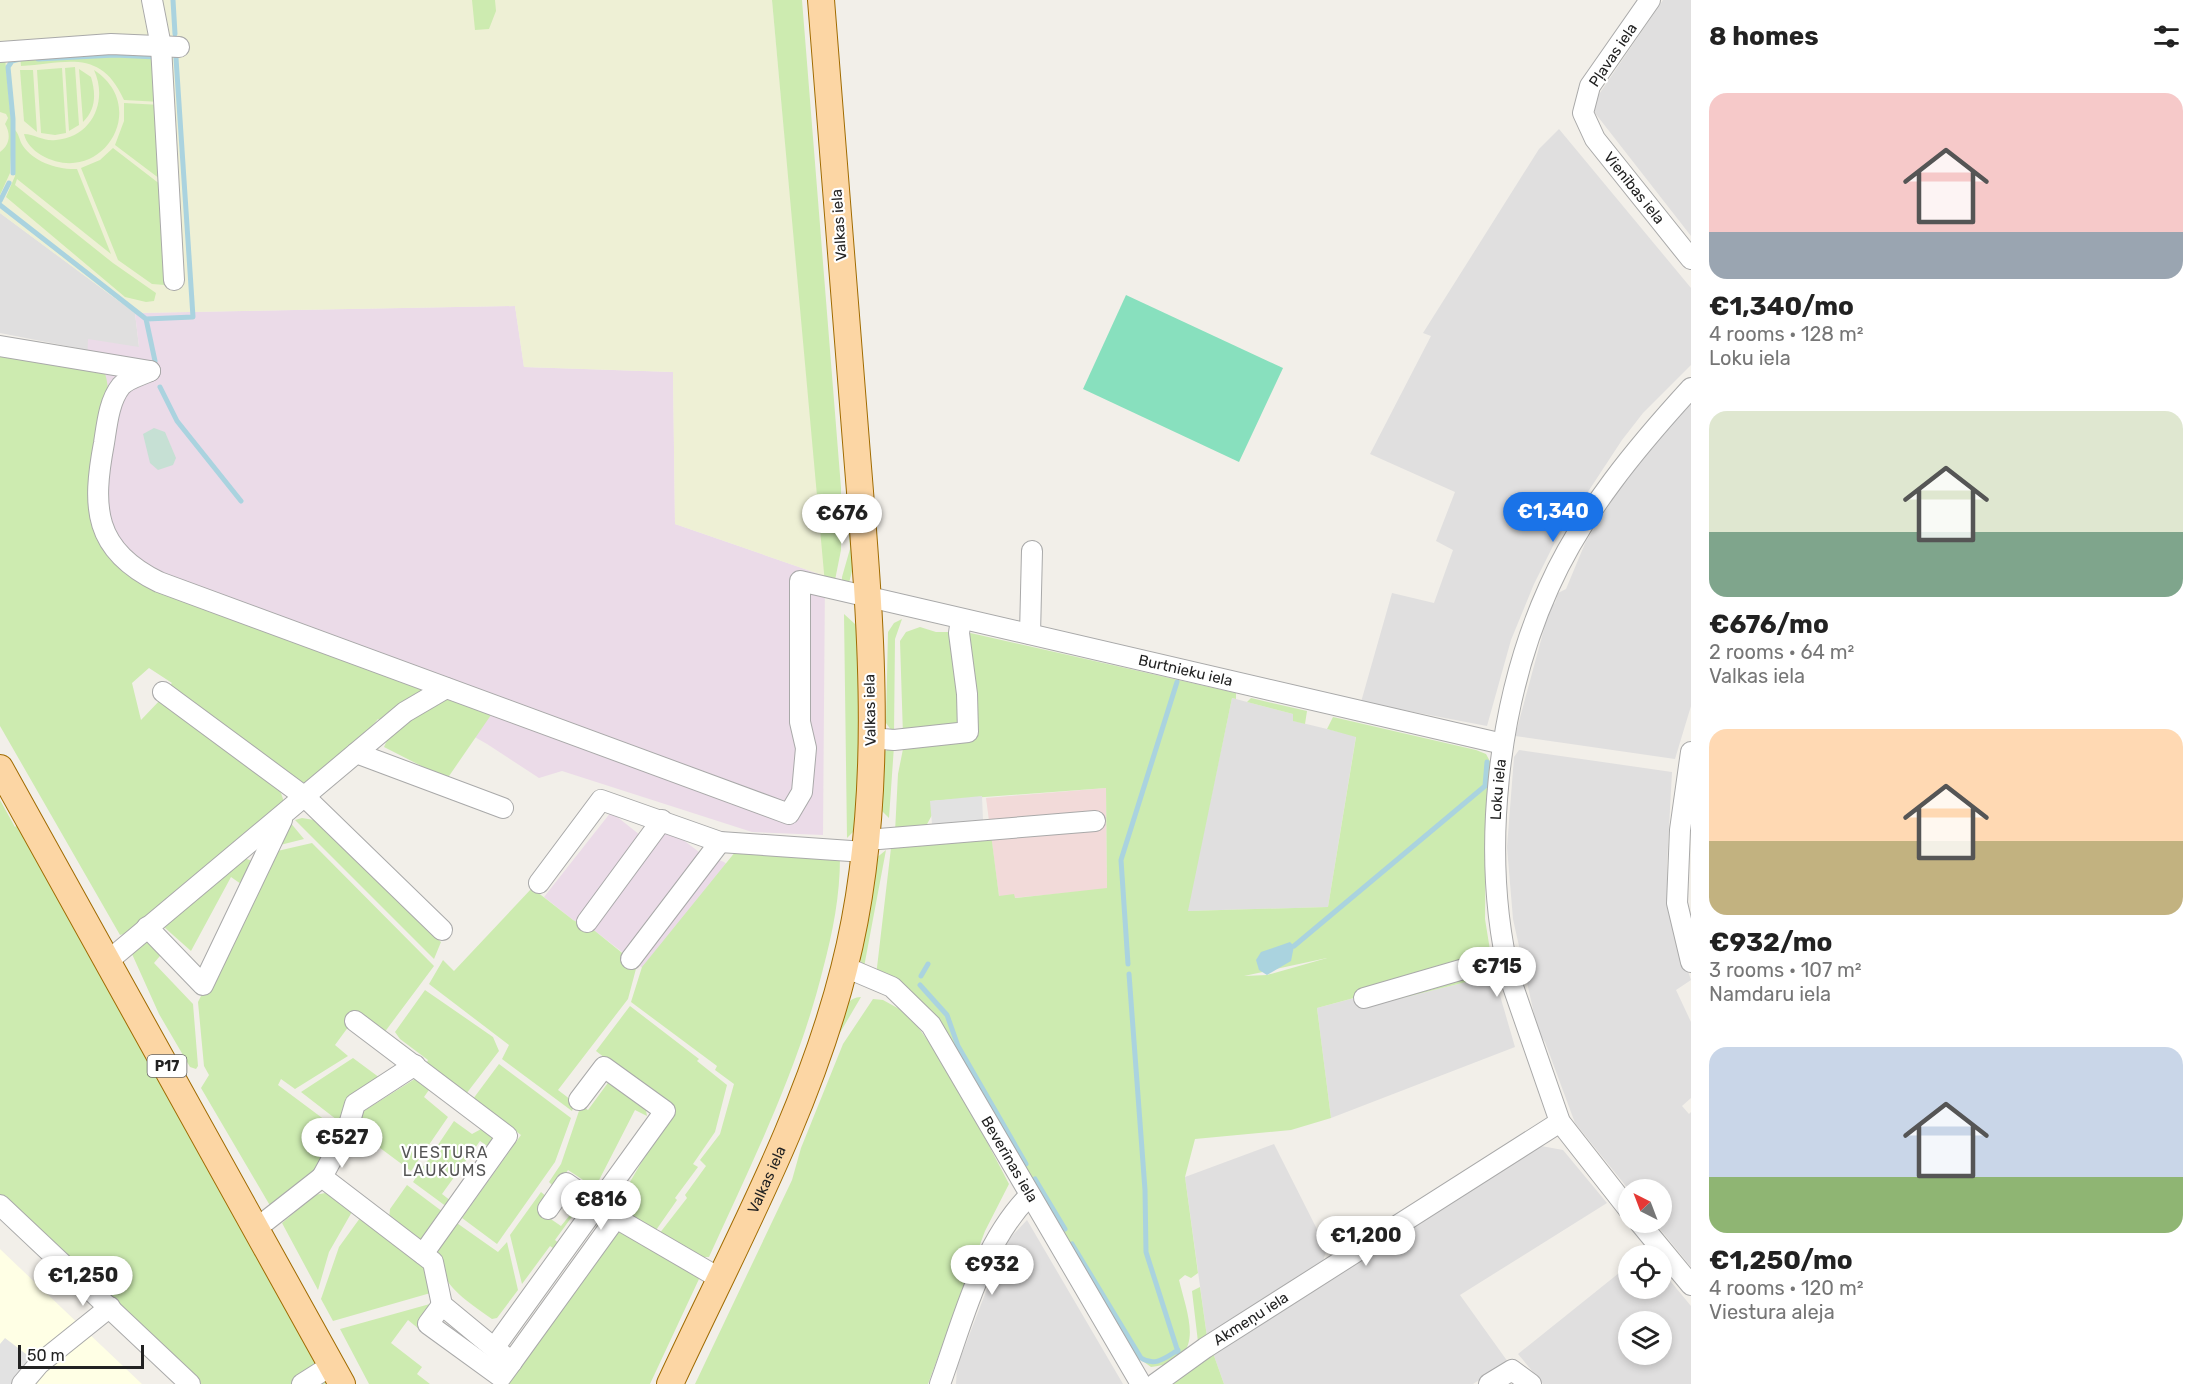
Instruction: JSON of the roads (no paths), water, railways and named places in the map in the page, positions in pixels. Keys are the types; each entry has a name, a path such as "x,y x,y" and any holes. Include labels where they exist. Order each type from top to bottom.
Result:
{"main road":[{"name":"Valkas iela","path":"670,1384 782,1147 809,1081 844,967 866,846 872,778 868,596 822,0"},
{"name":"P17","path":"0,768 337,1375"}],"street":[{"path":"152,0 170,47 174,280"},
{"name":"Pļavas iela","path":"1583,113 1590,86 1650,0"},
{"path":"0,52 111,44 170,47"},
{"name":"Vienības iela","path":"1583,113 1595,139 1691,259"},
{"path":"0,346 150,370 122,384 110,406 96,483 101,525 111,542 134,570 159,582 446,688"},
{"name":"Loku iela","path":"1618,1196 1560,1122 1505,957 1494,859 1503,744 1525,650 1549,586 1594,508 1640,443 1691,388"},
{"path":"1030,634 1032,551"},
{"name":"Burtnieku iela","path":"446,688 789,814 802,792 806,748 800,722 800,581 1355,712 1503,744"},
{"path":"871,738 894,740 968,732 967,694 959,633 961,619"},
{"path":"108,961 405,712 446,688"},
{"path":"163,692 305,797 442,930"},
{"path":"356,753 503,808"},
{"path":"1690,761 1677,903 1691,962"},
{"path":"538,883 601,800 720,842 866,846 1095,821"},
{"path":"147,927 203,985 285,814"},
{"path":"586,922 662,820"},
{"path":"631,959 720,842"},
{"path":"1364,998 1505,957"},
{"name":"Beverīnas iela","path":"844,967 892,987 931,1025 1141,1384"},
{"path":"355,1020 507,1136 423,1254"},
{"path":"257,1228 322,1177 348,1131 354,1104 415,1065"},
{"path":"494,1348 665,1111 604,1067 579,1100"},
{"name":"Akmeņu iela","path":"1155,1384 1234,1330 1560,1122"},
{"path":"322,1177 433,1262 442,1305 512,1362"},
{"path":"548,1209 566,1183 616,1218 719,1278"},
{"path":"940,1384 981,1273 1012,1214 1029,1196"},
{"path":"0,1205 190,1384"},
{"path":"442,1305 428,1324 501,1377 616,1218"},
{"path":"1648,1233 1691,1285"},
{"path":"22,1384 39,1364 110,1307"},
{"path":"1489,1384 1512,1370 1531,1384"},
{"path":"302,1384 337,1375"}],"water":[{"path":"1290,942 1294,946 1291,961 1267,975 1259,970 1256,960 1261,952"}],"waterway":[{"path":"173,0 175,34"},
{"path":"38,59 115,55 156,57"},
{"path":"146,319 193,317 176,58"},
{"path":"13,173 13,119 8,67 12,61 20,59"},
{"path":"0,201 9,183"},
{"path":"0,205 146,319 155,361"},
{"path":"160,387 177,421 241,501"},
{"path":"1128,964 1121,860 1177,682"},
{"path":"1294,946 1485,786 1487,762"},
{"path":"921,976 928,964"},
{"path":"1129,974 1145,1190 1146,1252 1178,1352"},
{"path":"920,985 947,1015 958,1046 1026,1164"},
{"path":"1035,1179 1065,1229"},
{"path":"1072,1244 1141,1358 1155,1362 1178,1350"}],"district":[{"name":"VIESTURA LAUKUMS","path":"445,1161"}]}
